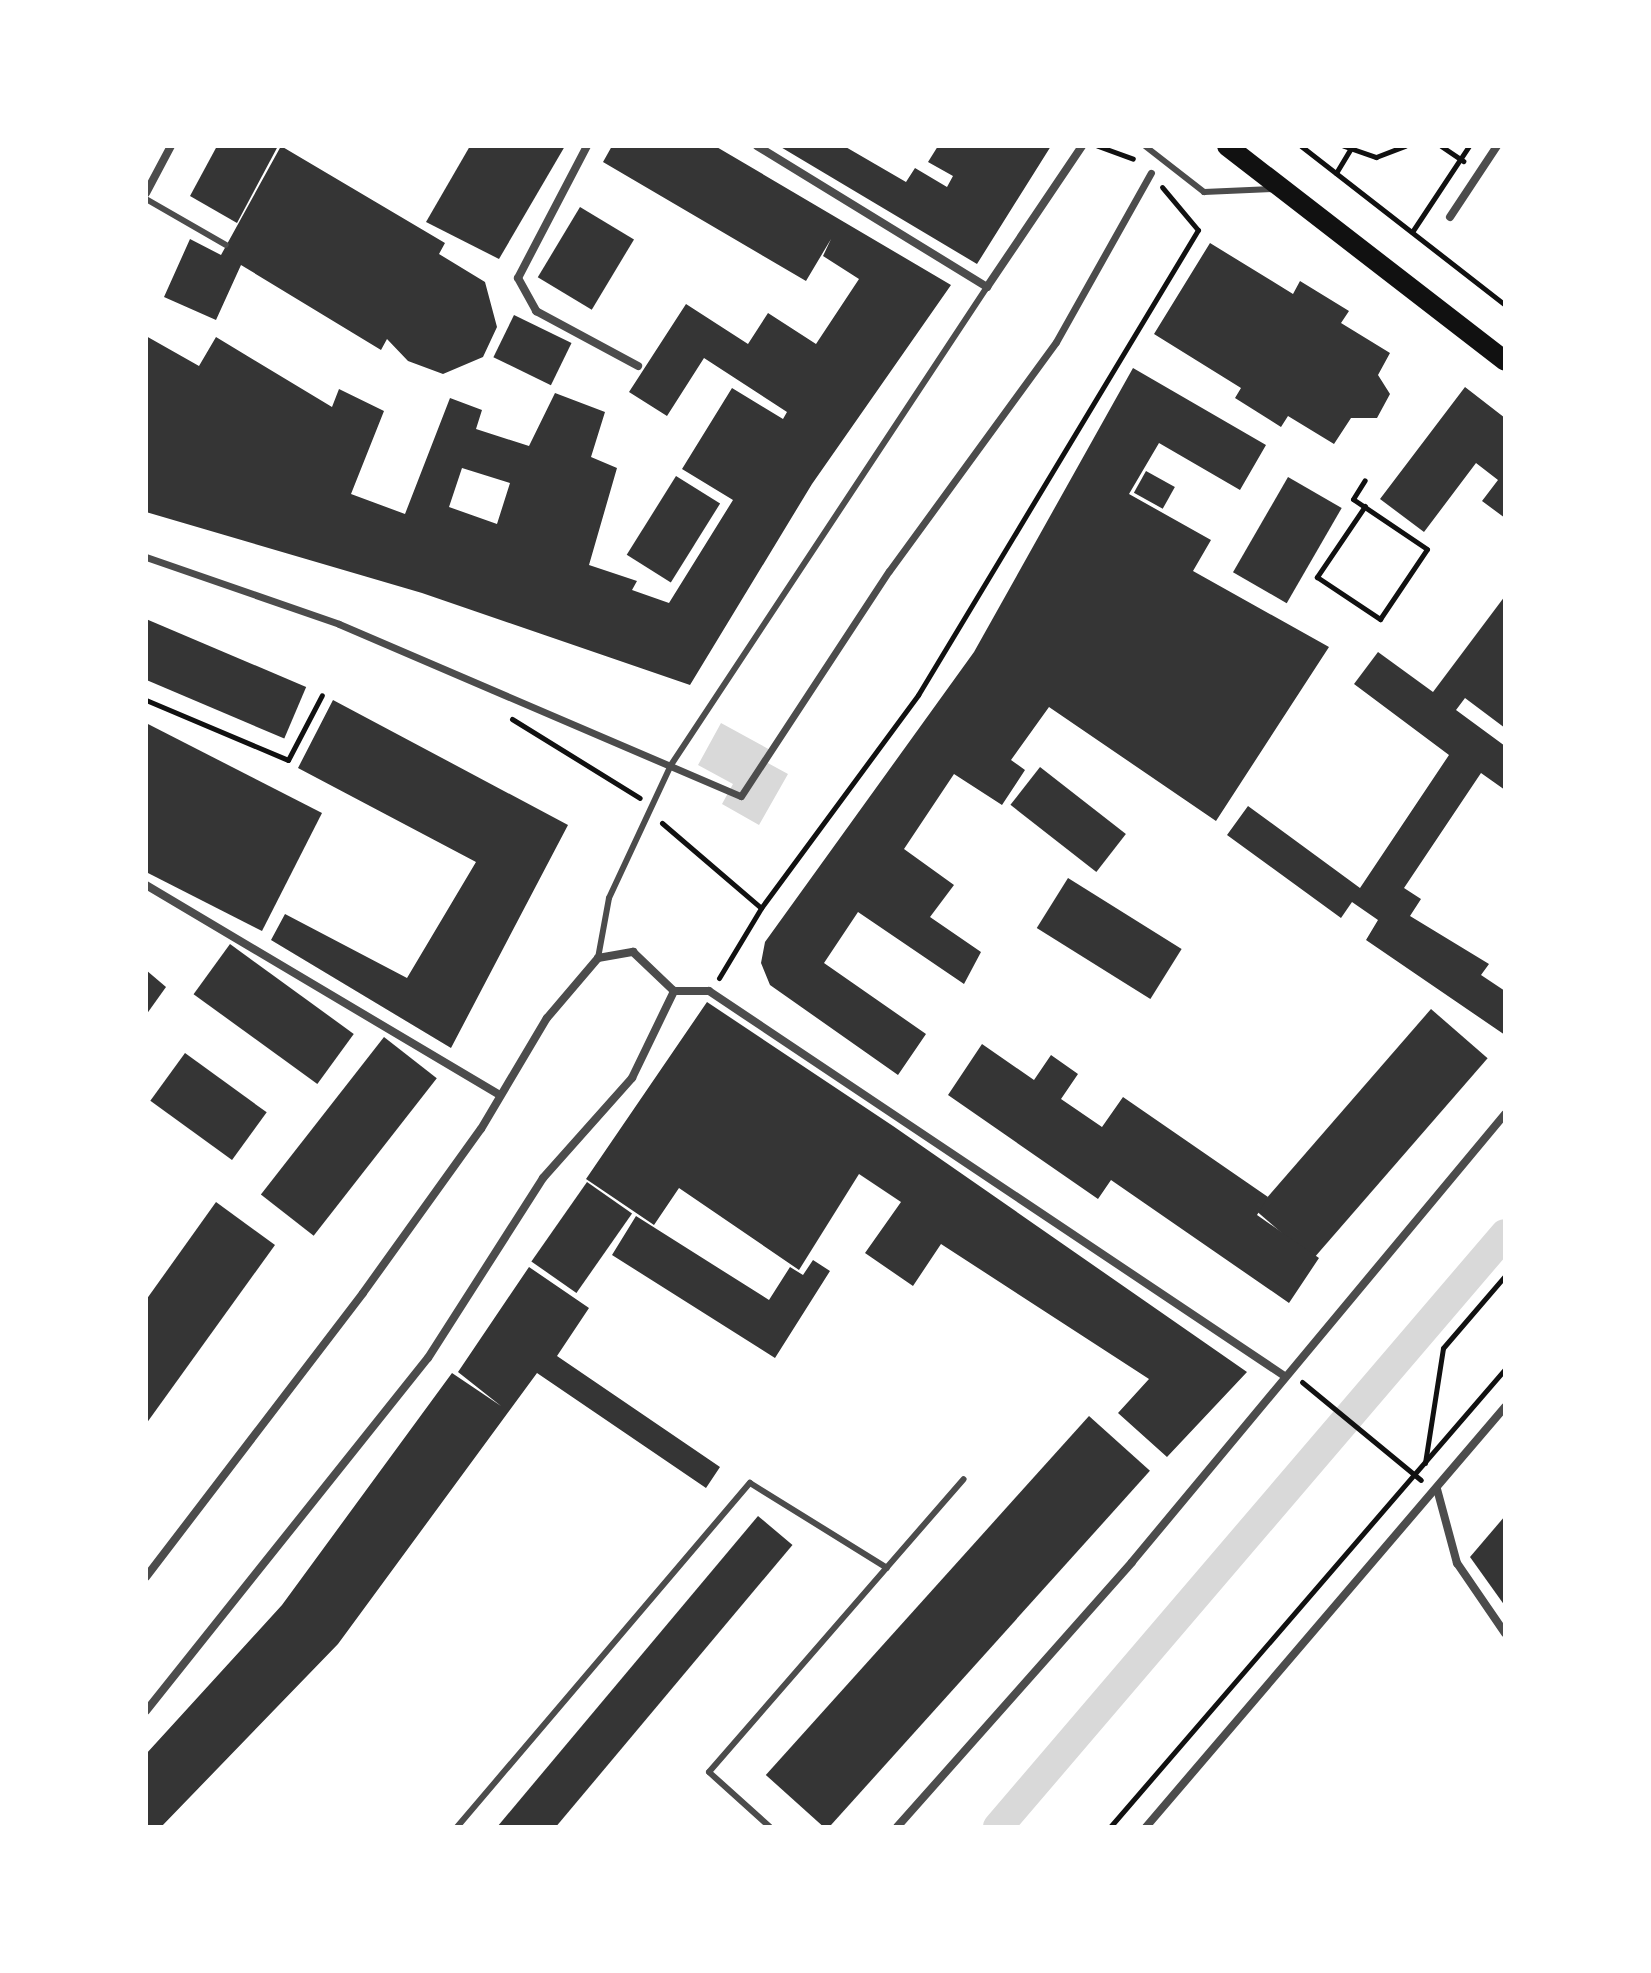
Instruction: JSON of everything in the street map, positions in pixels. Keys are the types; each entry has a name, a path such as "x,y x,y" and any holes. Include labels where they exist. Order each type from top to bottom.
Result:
{"main road":[{"path":"1227,146 1505,361"}],"street":[{"path":"146,196 171,146"},
{"path":"587,146 518,278 536,311 638,366"},
{"path":"757,146 987,287 1082,147"},
{"path":"1450,217 1497,146"},
{"path":"146,557 339,624 741,796 889,571 1056,342 1151,173"},
{"path":"146,885 498,1094"},
{"path":"146,1577 363,1293 498,1094 598,958 633,952 674,991 709,991 1283,1375"},
{"path":"146,1711 428,1358 543,1178 632,1078 674,991"},
{"path":"897,1827 1132,1562 1283,1375 1505,1114"},
{"path":"1146,1827 1505,1407"},
{"path":"1437,1489 1457,1563 1505,1633"}],"lane":[{"path":"1145,146 1204,192 1281,188"},
{"path":"146,196 226,245"},
{"path":"598,958 609,898 649,803 671,765 987,287"},
{"path":"770,1827 709,1772 964,1479"},
{"path":"457,1827 750,1483 887,1568"}],"path":[{"path":"1082,147 1106,146 1151,173"},
{"path":"1301,146 1505,305"},
{"path":"1336,173 1347,148 1376,157 1405,146"},
{"path":"1441,146 1480,172"},
{"path":"1412,232 1469,146"},
{"path":"506,716 649,803 708,868 761,908 918,695 1198,230"},
{"path":"1365,480 1353,499 1365,506 1427,549 1380,619 1317,577 1365,506"},
{"path":"146,700 288,760 322,695"},
{"path":"1425,1463 1443,1348 1505,1276"},
{"path":"1290,1367 1414,1476"},
{"path":"1110,1827 1505,1369"}],"shaded area":[{"path":"721,723 772,751 766,762 788,774 759,825 722,804 733,784 698,765"}],"building":[{"path":"217,146 278,146 237,223 190,196"},
{"path":"281,146 445,243 439,254 485,282 497,327 483,357 443,374 408,361 387,339 381,350 241,265 216,320 164,297 190,239 221,255"},
{"path":"470,146 565,146 499,259 426,222"},
{"path":"612,146 715,146 951,285 812,484 690,685 422,593 146,512 146,336 199,366 216,337 332,407 339,389 384,411 351,494 405,514 450,398 482,410 476,429 529,446 555,393 605,412 591,457 617,468 589,565 637,581 632,590 669,603 733,500 682,469 732,388 783,419 787,412 704,358 667,416 629,392 686,304 748,344 768,313 816,344 859,279 823,256 831,239 806,281 603,162","holes":["462,468 510,483 497,524 449,507"]},
{"path":"779,146 844,146 906,182 915,168 947,187 953,176 928,162 938,146 1051,146 977,264"},
{"path":"580,207 634,239 592,310 538,277"},
{"path":"1210,243 1293,294 1300,281 1349,311 1341,323 1390,353 1378,375 1390,394 1377,418 1351,418 1334,444 1288,416 1281,427 1235,398 1241,388 1154,334"},
{"path":"514,315 572,343 551,385 493,357"},
{"path":"1133,368 1266,445 1240,490 1159,443 1129,494 1211,540 1193,571 1329,647 1216,821 1049,707 1011,760 1025,770 1002,805 954,774 904,849 954,885 930,917 981,952 964,984 858,912 824,963 926,1034 898,1075 770,985 761,963 765,942 974,652"},
{"path":"1465,387 1505,418 1505,518 1482,501 1498,480 1476,463 1424,532 1380,499"},
{"path":"1146,471 1175,487 1163,509 1134,493"},
{"path":"676,476 720,504 671,582 627,555"},
{"path":"1288,477 1342,508 1287,603 1233,572"},
{"path":"1505,596 1505,728 1465,698 1456,710 1505,746 1505,790 1481,773 1404,888 1421,899 1410,916 1489,964 1481,975 1505,991 1505,1035 1366,940 1378,920 1352,902 1341,918 1227,835 1248,806 1360,888 1449,755 1354,684 1378,652 1433,692"},
{"path":"146,619 306,687 284,739 146,680"},
{"path":"333,700 568,825 451,1048 271,940 285,914 407,978 476,862 298,768"},
{"path":"146,723 322,813 262,931 146,872"},
{"path":"1040,767 1126,834 1096,872 1010,805"},
{"path":"1068,878 1182,949 1150,999 1037,928"},
{"path":"230,944 354,1034 317,1084 194,994"},
{"path":"146,970 166,987 146,1015"},
{"path":"707,1002 893,1126 1247,1372 1167,1457 1118,1413 1149,1379 941,1244 913,1286 865,1253 901,1202 859,1174 799,1270 679,1188 654,1225 586,1179"},
{"path":"1431,1009 1488,1058 1312,1260 1256,1211"},
{"path":"384,1037 437,1078 314,1236 261,1195"},
{"path":"982,1044 1034,1080 1051,1055 1078,1074 1061,1099 1102,1127 1123,1097 1268,1197 1257,1215 1319,1258 1289,1303 1111,1180 1098,1199 948,1095"},
{"path":"185,1053 267,1112 232,1160 150,1101"},
{"path":"587,1182 632,1214 576,1293 531,1261"},
{"path":"216,1202 275,1245 146,1424 146,1300"},
{"path":"636,1216 769,1300 790,1267 803,1275 813,1260 830,1271 775,1358 612,1255"},
{"path":"529,1267 589,1308 557,1356 720,1467 706,1488 537,1373 338,1644 161,1827 146,1827 146,1754 282,1605 452,1373 501,1406 458,1372"},
{"path":"1089,1416 1150,1471 829,1827 824,1827 766,1775"},
{"path":"758,1516 792,1545 556,1827 497,1827"},
{"path":"1505,1516 1505,1606 1470,1557"}],"waterway":[{"path":"998,1827 1505,1234"}]}
